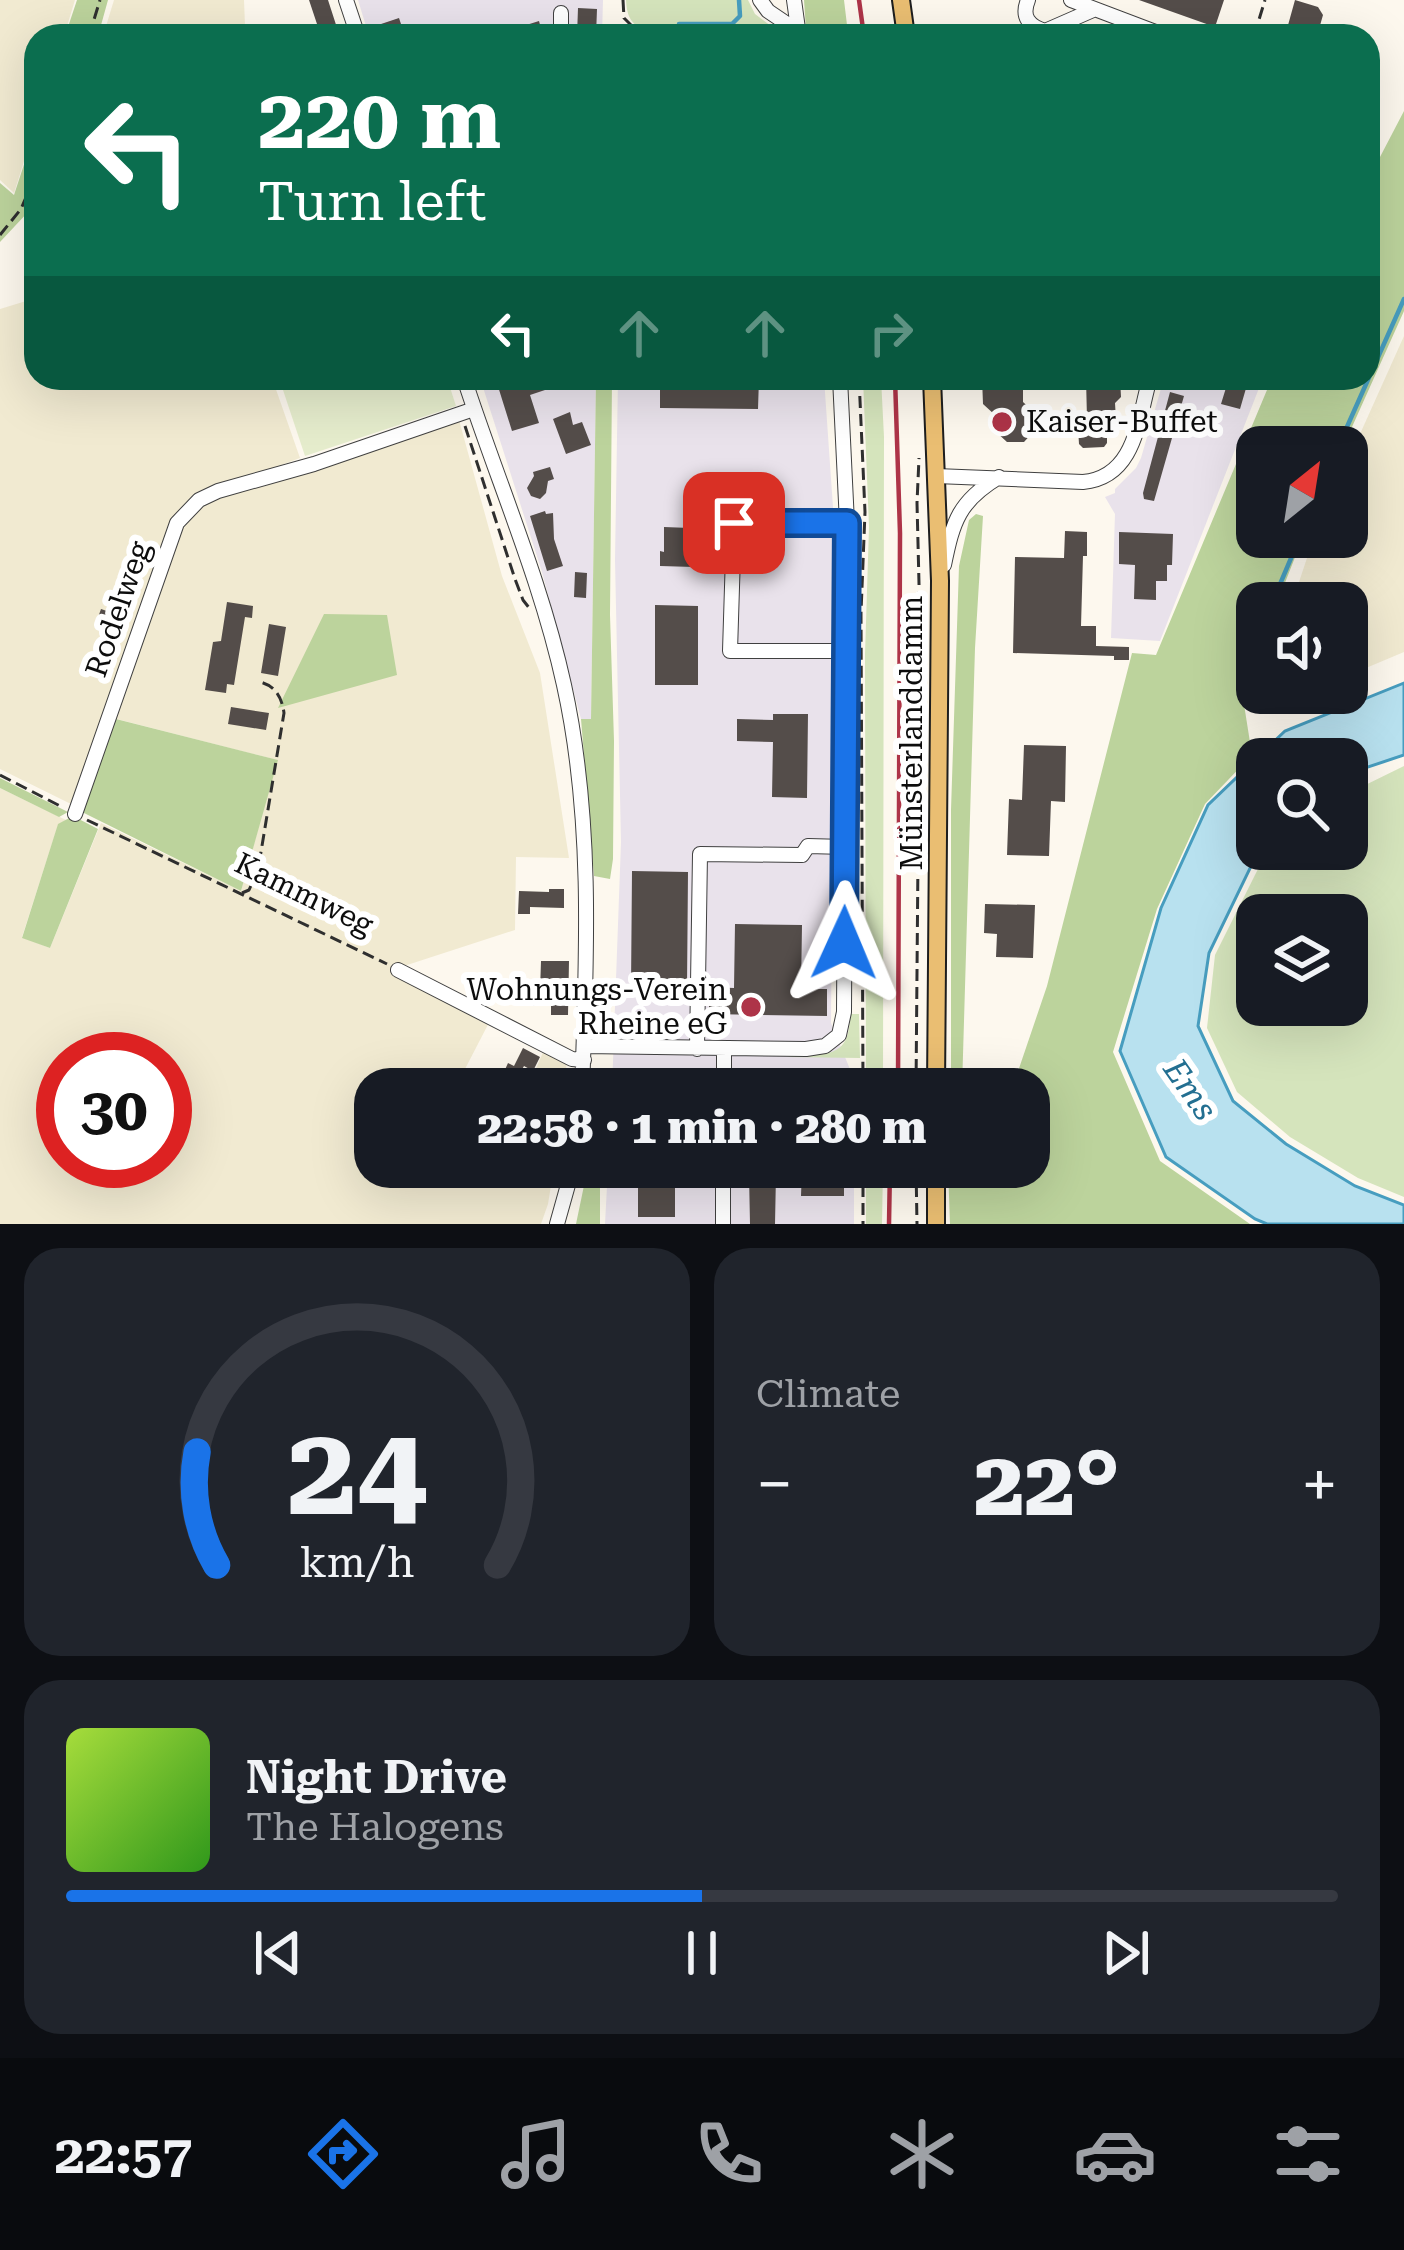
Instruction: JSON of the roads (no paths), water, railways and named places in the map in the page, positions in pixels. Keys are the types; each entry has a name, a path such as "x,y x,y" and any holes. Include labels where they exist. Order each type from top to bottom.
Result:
{"main road":[{"name":"Münsterlanddamm","path":"932,390 940,581 937,1068"},
{"path":"935,1224 936,1188"}],"street":[{"path":"760,0 786,24"},
{"path":"1071,0 1132,24"},
{"path":"1062,24 1093,10"},
{"path":"561,13 561,24"},
{"path":"465,390 467,411 548,622 576,742 585,854 583,1068"},
{"path":"584,1053 816,1048 839,1035 844,1012 836,908 845,847 847,523 841,390"},
{"path":"936,476 1094,481 1113,473 1130,448 1147,390"},
{"name":"Rodelweg","path":"75,814 177,523 199,500 467,411"},
{"path":"940,581 951,531 962,508 976,491 999,477"},
{"path":"846,652 730,651 734,523 847,523"},
{"path":"697,1049 700,854 802,854 808,846 845,847"},
{"name":"Kammweg","path":"398,970 572,1059 584,1053"},
{"path":"724,1049 724,1068"},
{"path":"557,1224 567,1188"},
{"path":"723,1188 723,1224"}],"water":[{"path":"1404,683 1404,755 1368,767 1368,738 1278,738 1327,714 1368,714 1368,698"},
{"name":"Ems","path":"1236,778 1236,870 1249,870 1209,953 1198,1026 1233,1101 1286,1144 1355,1186 1404,1205 1404,1224 1267,1224 1166,1157 1120,1051 1161,908 1208,805"}],"waterway":[{"path":"679,24 732,24 740,16 739,0"},
{"path":"1380,353 1404,299"},
{"path":"1347,426 1363,390"},
{"path":"1281,582 1291,558"}],"railway":[{"path":"859,0 862,24"},
{"path":"895,390 900,533 898,1068"},
{"path":"889,1224 890,1188"}],"place":[{"name":"Kaiser-Buffet","path":"1002,422"},
{"name":"Wohnungs-Verein Rheine eG","path":"751,1007"}]}
